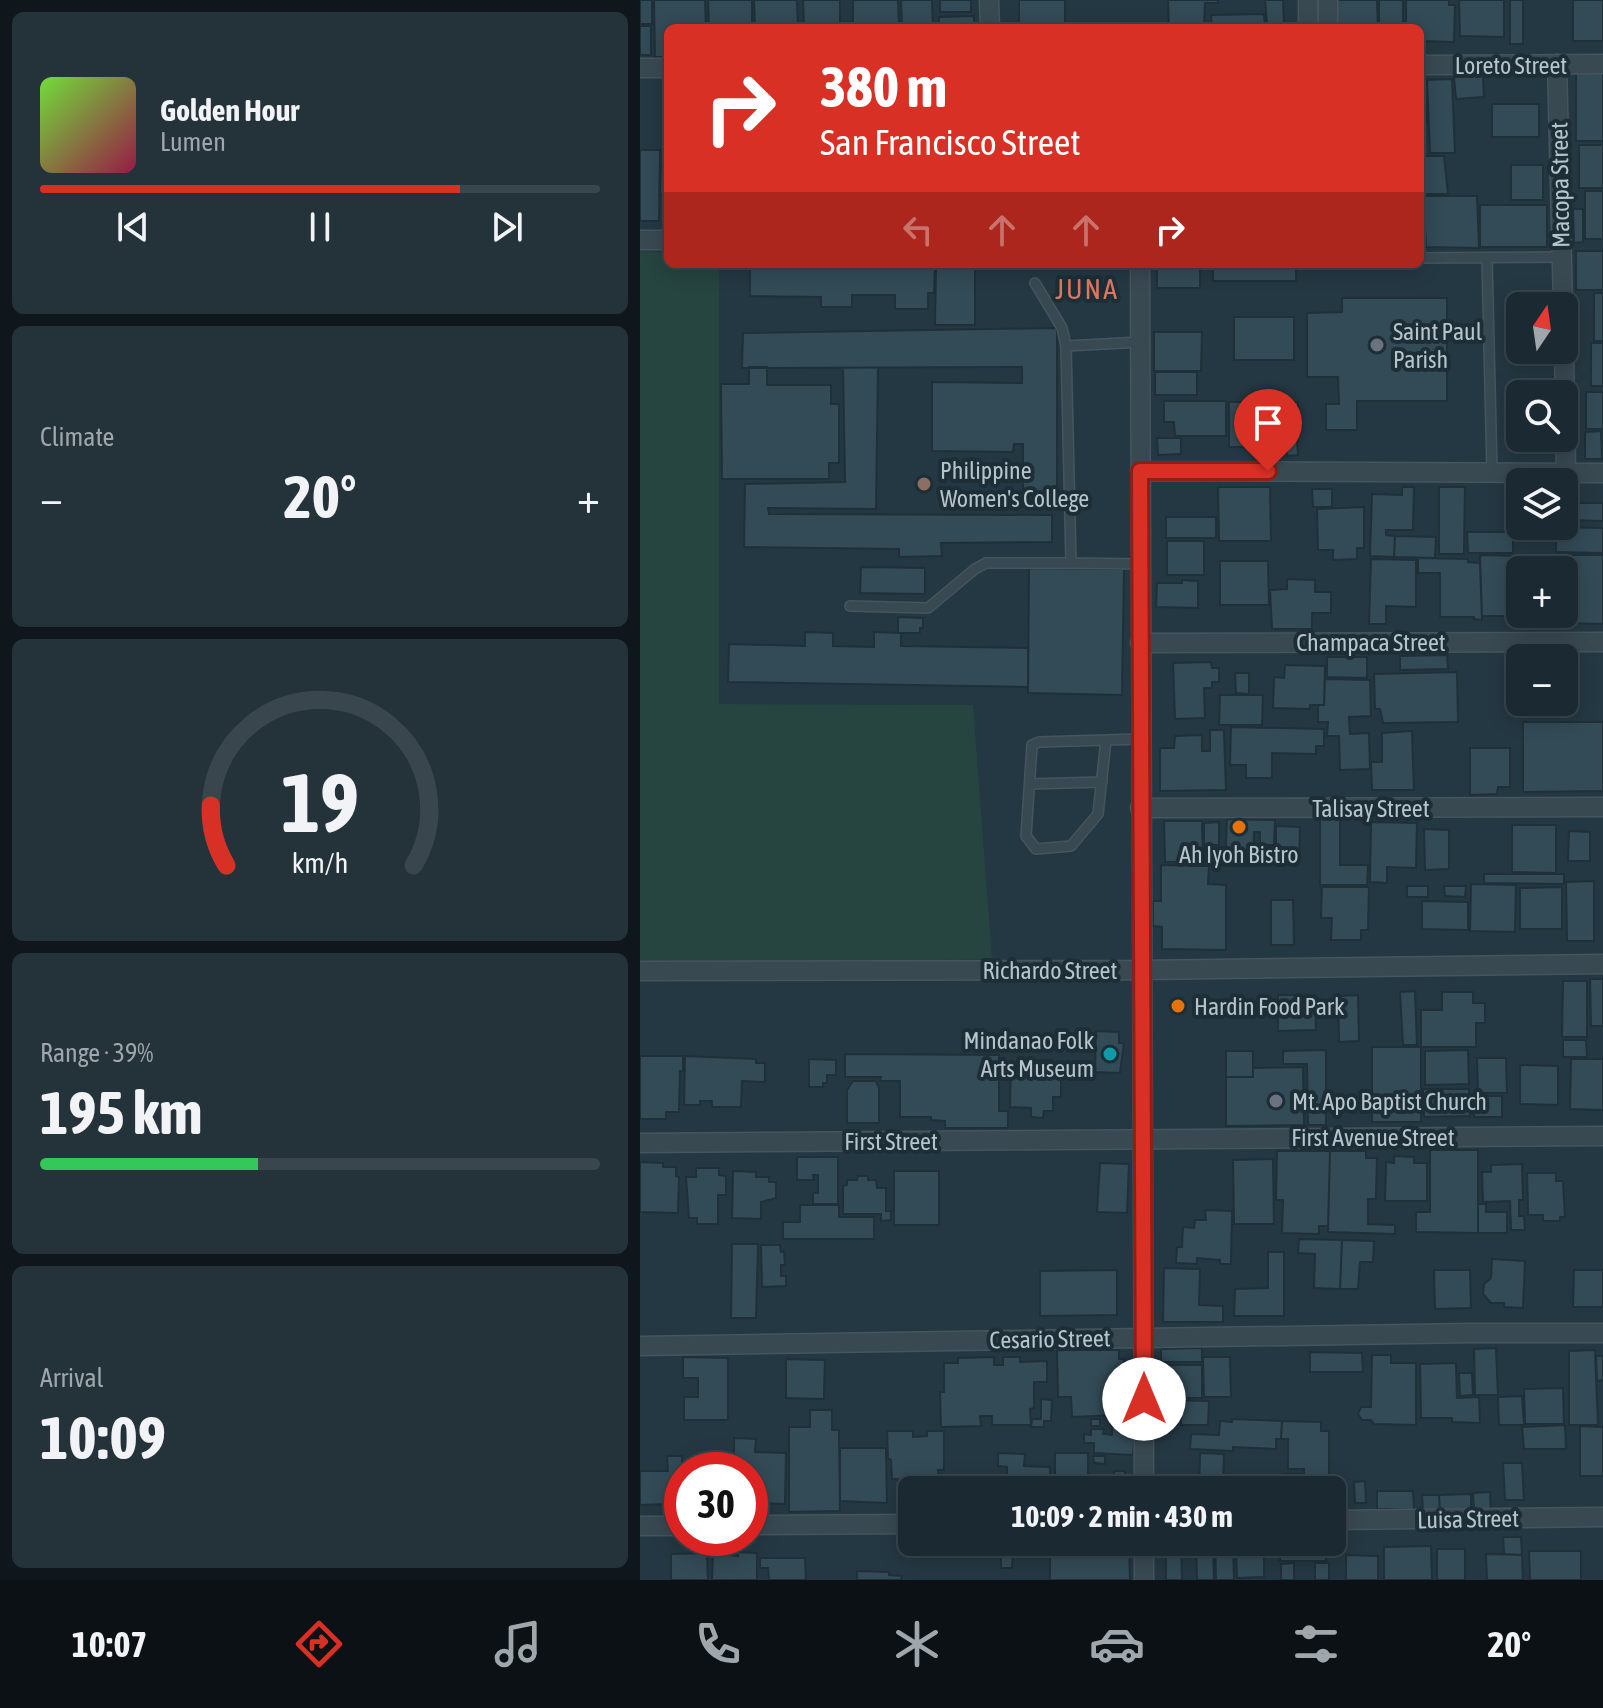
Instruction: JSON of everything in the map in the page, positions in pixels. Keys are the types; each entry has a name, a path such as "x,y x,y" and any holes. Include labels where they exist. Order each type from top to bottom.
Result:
{"street":[{"path":"989,0 990,24"},
{"path":"1308,0 1308,24"},
{"path":"1328,0 1328,24"},
{"name":"Macopa Street","path":"1557,64 1563,292"},
{"name":"Loreto Street","path":"1424,65 1603,64"},
{"path":"640,68 664,68"},
{"path":"640,240 664,240"},
{"path":"1140,268 1144,1476"},
{"path":"1564,364 1566,468"},
{"path":"1140,471 1506,472"},
{"path":"1578,472 1603,473"},
{"name":"Champaca Street","path":"1140,643 1603,642"},
{"name":"Talisay Street","path":"1140,808 1603,807"},
{"name":"Richardo Street","path":"640,971 1141,970 1603,964"},
{"name":"First Avenue Street","path":"1142,1139 1603,1136"},
{"name":"First Street","path":"640,1143 1142,1139"},
{"name":"Cesario Street","path":"640,1346 1603,1333"},
{"name":"Luisa Street","path":"1346,1520 1603,1517"},
{"path":"768,1525 898,1524"},
{"path":"640,1526 664,1526"},
{"path":"1144,1556 1144,1580"}],"lane":[{"path":"1424,258 1562,257"},
{"path":"1487,258 1492,472"},
{"path":"1035,283 1062,328 1066,346 1071,563"},
{"path":"1066,346 1141,342"},
{"path":"850,606 928,608 986,563 1140,564"},
{"path":"1106,740 1098,814 1071,846 1036,849 1026,836 1032,745 1039,742 1106,740 1140,739"},
{"path":"1030,784 1102,782"}],"green space":[{"path":"640,252 664,252 664,268 719,268 719,704 973,705 992,959 640,964"}],"building":[{"path":"640,0 652,0 652,24 640,24"},
{"path":"654,0 705,0 706,24 664,24 664,57 655,57"},
{"path":"708,0 752,0 752,24 709,24"},
{"path":"754,0 797,0 798,24 755,24"},
{"path":"803,0 840,0 840,24 804,24"},
{"path":"853,0 898,0 899,24 853,24"},
{"path":"901,0 932,0 933,24 902,24"},
{"path":"940,0 971,0 971,12 940,12"},
{"path":"1019,0 1065,0 1065,24 1019,24"},
{"path":"1168,0 1218,0 1218,3 1205,3 1204,24 1169,24"},
{"path":"1265,0 1283,0 1284,24 1267,24"},
{"path":"1330,0 1377,0 1378,24 1331,24"},
{"path":"1379,0 1403,0 1403,24 1379,24"},
{"path":"1406,0 1449,0 1449,5 1455,5 1454,42 1424,41 1424,24 1406,24"},
{"path":"1459,0 1504,0 1504,37 1460,36"},
{"path":"1510,0 1523,0 1523,44 1510,44"},
{"path":"1573,0 1603,0 1603,41 1573,41"},
{"path":"1264,14 1265,24 1212,24 1211,15"},
{"path":"974,16 974,24 939,24 939,17"},
{"path":"640,26 651,26 651,55 640,55"},
{"path":"1576,70 1603,70 1603,141 1576,141"},
{"path":"1483,76 1484,97 1456,99 1454,77"},
{"path":"1452,79 1455,153 1430,153 1427,80"},
{"path":"1424,92 1425,92 1427,124 1424,124"},
{"path":"1492,104 1539,104 1539,137 1492,137"},
{"path":"1579,145 1603,145 1603,188 1579,188"},
{"path":"640,150 660,150 659,221 640,221"},
{"path":"1424,156 1444,156 1448,194 1424,194"},
{"path":"661,164 664,164 664,194 660,194"},
{"path":"1511,165 1543,165 1543,200 1511,200"},
{"path":"1585,191 1603,191 1603,239 1585,239"},
{"path":"1424,196 1477,196 1479,248 1426,247"},
{"path":"1480,205 1547,205 1547,247 1480,247"},
{"path":"1573,209 1583,209 1583,242 1574,243"},
{"path":"1576,251 1603,251 1603,290 1576,290"},
{"path":"750,268 935,268 934,293 928,293 928,309 895,309 895,295 852,295 852,307 821,307 821,297 750,296"},
{"path":"936,268 975,268 975,325 935,325"},
{"path":"1157,268 1200,268 1200,288 1157,288"},
{"path":"1213,268 1296,268 1296,281 1213,281"},
{"path":"1594,293 1603,293 1603,341 1594,341"},
{"name":"Saint Paul Parish","path":"1342,298 1447,298 1447,401 1357,401 1357,430 1326,430 1326,404 1339,404 1338,377 1307,377 1307,313 1342,312"},
{"path":"1234,317 1294,317 1294,360 1234,360"},
{"path":"1057,328 1057,492 1023,492 1023,444 1014,444 1013,452 932,451 932,382 1022,383 1022,367 742,368 743,333"},
{"path":"1154,332 1202,332 1201,371 1154,371"},
{"path":"1591,343 1603,343 1603,386 1591,386"},
{"path":"749,367 767,367 767,385 831,385 831,404 839,404 839,463 829,463 829,479 722,479 721,384 749,384"},
{"path":"843,368 878,368 876,509 768,508 769,514 1052,515 1052,542 941,543 942,556 899,557 899,549 744,547 745,484 845,482"},
{"path":"1155,372 1197,372 1197,395 1155,395"},
{"path":"1586,392 1603,392 1603,429 1586,429"},
{"path":"1164,401 1226,401 1226,436 1175,436 1174,422 1164,422"},
{"path":"1229,402 1298,402 1298,437 1285,437 1285,447 1229,447"},
{"path":"1601,431 1602,459 1585,459 1585,432"},
{"path":"1157,438 1181,438 1181,454 1158,455"},
{"path":"1286,441 1297,441 1298,455 1287,456"},
{"path":"1218,487 1270,487 1271,541 1219,541"},
{"path":"1402,487 1414,487 1413,530 1386,530 1386,535 1395,536 1394,557 1370,556 1372,494 1402,495"},
{"path":"1439,487 1465,487 1464,554 1439,554"},
{"path":"1312,489 1332,489 1332,507 1313,507"},
{"path":"1578,503 1603,503 1603,521 1578,520"},
{"path":"1364,507 1364,548 1357,548 1357,559 1333,560 1333,550 1318,550 1317,509"},
{"path":"1166,517 1216,517 1216,538 1166,538"},
{"path":"1578,527 1603,528 1603,553 1556,552 1556,540 1578,540"},
{"path":"1467,532 1506,532 1506,540 1513,540 1513,553 1468,553"},
{"path":"1395,536 1436,537 1435,558 1394,557"},
{"path":"1167,541 1204,541 1204,575 1167,575"},
{"path":"1480,555 1519,556 1506,556 1506,616 1482,616"},
{"path":"1603,555 1603,624 1578,623 1578,556 1567,556"},
{"path":"1418,558 1468,559 1468,562 1480,563 1482,620 1474,617 1440,617 1440,573 1418,573"},
{"path":"1371,559 1416,560 1416,607 1386,606 1386,624 1369,624"},
{"path":"1220,561 1268,561 1269,605 1220,605"},
{"path":"861,567 925,568 925,594 860,593"},
{"path":"1029,568 1124,569 1122,695 1028,693"},
{"path":"1287,579 1315,580 1315,592 1331,592 1331,613 1312,613 1312,629 1272,629 1270,590 1287,589"},
{"path":"1182,580 1198,581 1198,608 1156,607 1157,583 1182,583"},
{"path":"898,617 923,618 923,628 920,628 920,633 898,633"},
{"path":"805,632 833,633 833,646 874,647 874,632 901,633 901,646 1028,648 1028,687 728,682 729,644 805,646"},
{"path":"1447,655 1448,669 1400,670 1400,656"},
{"path":"1327,657 1367,657 1367,678 1327,677"},
{"path":"1211,662 1212,668 1219,668 1219,682 1212,682 1212,688 1204,688 1205,718 1175,719 1173,663"},
{"path":"1285,665 1325,666 1324,705 1310,705 1310,709 1273,708 1274,677 1284,678"},
{"path":"1457,672 1458,722 1383,723 1380,709 1375,709 1374,674"},
{"path":"1235,673 1249,673 1249,694 1236,693"},
{"path":"1325,679 1370,680 1371,716 1349,717 1350,734 1369,733 1370,769 1340,770 1339,736 1327,736 1328,722 1318,722 1318,705 1324,705"},
{"path":"1220,695 1263,695 1262,725 1219,725"},
{"path":"1523,722 1603,722 1603,791 1523,792"},
{"path":"1231,727 1324,729 1324,746 1316,746 1316,754 1272,753 1272,778 1246,778 1246,765 1230,765"},
{"path":"1210,730 1224,730 1226,790 1160,791 1160,748 1174,748 1175,736 1202,735 1202,751 1210,751"},
{"path":"1412,731 1414,790 1372,790 1371,762 1382,762 1382,733"},
{"path":"1470,748 1510,748 1510,787 1498,787 1497,794 1470,795"},
{"path":"1227,819 1275,820 1274,845 1260,845 1260,832 1254,832 1253,866 1225,865"},
{"path":"1320,819 1340,819 1340,865 1368,865 1367,885 1320,885"},
{"path":"1164,821 1202,821 1203,862 1165,862"},
{"path":"1219,822 1219,845 1204,845 1204,823"},
{"path":"1371,822 1417,823 1416,868 1387,867 1387,883 1370,882"},
{"path":"1512,825 1556,825 1556,873 1512,872"},
{"path":"1276,826 1300,827 1299,863 1276,862"},
{"path":"1424,829 1449,830 1449,869 1425,870"},
{"path":"1569,831 1590,832 1590,861 1568,861"},
{"path":"1161,865 1209,866 1208,884 1226,885 1226,950 1162,949 1162,927 1153,926 1153,901 1161,901"},
{"path":"1484,874 1564,874 1564,884 1484,883"},
{"path":"1594,881 1594,941 1567,941 1566,882"},
{"path":"1471,884 1516,885 1515,932 1470,931"},
{"path":"1407,886 1428,886 1428,897 1407,897"},
{"path":"1444,886 1466,886 1465,897 1445,896"},
{"path":"1322,887 1369,887 1368,930 1361,930 1361,940 1331,940 1332,918 1321,918"},
{"path":"1562,887 1562,929 1520,929 1520,888"},
{"path":"1271,900 1293,900 1294,945 1271,945"},
{"path":"1422,901 1468,902 1468,930 1422,929"},
{"path":"1590,979 1603,979 1603,1026 1591,1026"},
{"path":"1563,981 1587,981 1587,1037 1562,1037"},
{"path":"1415,991 1417,1045 1403,1045 1400,992"},
{"path":"1442,992 1473,992 1473,1003 1485,1003 1485,1023 1476,1023 1476,1047 1421,1047 1421,1010 1442,1010"},
{"path":"1278,995 1315,995 1316,1030 1278,1031"},
{"path":"1358,995 1359,1041 1339,1042 1338,996"},
{"name":"Mindanao Folk Arts Museum","path":"1096,1031 1119,1032 1119,1043 1124,1043 1120,1073 1095,1072"},
{"path":"1563,1040 1586,1040 1587,1057 1563,1057"},
{"path":"1372,1047 1421,1047 1421,1122 1372,1122"},
{"path":"1326,1050 1326,1125 1308,1125 1307,1064 1283,1064 1283,1051"},
{"path":"1468,1050 1469,1084 1425,1085 1425,1051"},
{"path":"1226,1051 1253,1051 1253,1077 1226,1077"},
{"path":"845,1054 999,1055 999,1111 1008,1111 1008,1128 945,1128 945,1121 931,1120 931,1117 900,1117 900,1081 880,1081 881,1077 845,1077"},
{"path":"640,1056 683,1056 679,1112 666,1112 666,1119 640,1119"},
{"path":"685,1056 756,1059 756,1063 765,1063 765,1082 742,1081 741,1107 712,1107 712,1101 684,1105"},
{"path":"1477,1058 1506,1058 1507,1093 1478,1093"},
{"path":"809,1059 836,1060 836,1075 827,1075 827,1083 823,1083 823,1087 809,1087"},
{"path":"1571,1059 1603,1059 1603,1110 1570,1109"},
{"path":"1031,1060 1052,1060 1051,1077 1061,1078 1061,1097 1053,1097 1053,1111 1044,1111 1043,1118 1031,1117 1031,1108 1010,1107 1011,1066 1031,1066"},
{"path":"1520,1065 1558,1066 1558,1105 1520,1104"},
{"path":"1303,1067 1304,1125 1226,1126 1226,1077 1253,1077 1253,1068"},
{"path":"853,1081 876,1081 879,1088 879,1123 847,1123 847,1090"},
{"path":"1423,1089 1469,1089 1470,1116 1424,1117"},
{"path":"1474,1096 1502,1096 1502,1117 1474,1117"},
{"path":"1430,1150 1478,1150 1478,1233 1416,1232 1416,1212 1430,1212"},
{"path":"1277,1151 1330,1151 1328,1226 1319,1226 1319,1234 1282,1233 1283,1200 1276,1200"},
{"path":"1330,1151 1366,1151 1366,1158 1377,1158 1376,1199 1368,1199 1368,1224 1395,1225 1395,1234 1328,1232"},
{"path":"1394,1156 1414,1157 1414,1163 1427,1163 1427,1201 1385,1201 1386,1162 1394,1163"},
{"path":"797,1157 838,1157 838,1204 813,1204 813,1193 818,1193 818,1175 813,1175 814,1180 797,1180"},
{"path":"1273,1159 1274,1224 1234,1224 1233,1160"},
{"path":"640,1162 676,1167 676,1176 679,1177 678,1213 640,1212"},
{"path":"1100,1163 1129,1164 1127,1213 1097,1212"},
{"path":"1522,1164 1523,1200 1519,1200 1519,1216 1524,1216 1525,1230 1511,1230 1510,1201 1483,1202 1482,1172 1491,1172 1491,1165"},
{"path":"696,1168 719,1168 719,1175 726,1176 726,1195 718,1195 718,1224 697,1224 697,1218 689,1218 686,1177 696,1177"},
{"path":"733,1171 756,1172 756,1177 769,1177 769,1182 776,1182 776,1198 761,1202 761,1219 732,1218"},
{"path":"894,1171 939,1171 939,1225 894,1225"},
{"path":"1527,1173 1556,1173 1556,1181 1563,1181 1565,1217 1560,1217 1560,1221 1543,1221 1543,1215 1528,1215"},
{"path":"858,1176 868,1176 868,1180 876,1180 877,1188 886,1188 886,1211 891,1211 891,1220 881,1221 881,1214 843,1214 843,1186 847,1185 847,1180 857,1180"},
{"path":"1478,1204 1486,1204 1486,1212 1507,1212 1507,1233 1478,1233"},
{"path":"800,1205 839,1205 839,1217 874,1217 874,1239 783,1239 783,1222 800,1222"},
{"path":"1205,1210 1232,1211 1231,1264 1197,1258 1197,1264 1176,1263 1177,1247 1182,1247 1183,1227 1194,1228 1195,1220 1206,1220"},
{"path":"1299,1239 1342,1240 1340,1289 1314,1288 1315,1254 1298,1253"},
{"path":"1342,1240 1374,1241 1373,1262 1360,1262 1358,1289 1340,1289"},
{"path":"732,1244 758,1244 756,1318 731,1318"},
{"path":"761,1245 780,1245 781,1252 784,1251 785,1265 781,1265 781,1276 786,1276 786,1286 762,1287"},
{"path":"1268,1252 1284,1252 1284,1316 1234,1316 1235,1289 1268,1288"},
{"path":"1492,1259 1525,1261 1523,1308 1491,1303 1483,1294 1484,1284 1491,1278"},
{"path":"1164,1268 1200,1269 1199,1305 1223,1306 1223,1322 1163,1322"},
{"path":"1117,1270 1117,1315 1040,1316 1040,1271"},
{"path":"1434,1270 1470,1270 1471,1308 1435,1309"},
{"path":"1574,1270 1603,1270 1603,1307 1573,1307"},
{"path":"1202,1348 1202,1362 1161,1362 1161,1349"},
{"path":"1496,1348 1498,1395 1475,1395 1474,1349"},
{"path":"1057,1350 1119,1350 1119,1359 1124,1359 1124,1372 1134,1372 1134,1414 1072,1417 1071,1397 1058,1397"},
{"path":"1595,1350 1598,1425 1569,1425 1569,1351"},
{"path":"1310,1352 1362,1353 1363,1372 1310,1372"},
{"path":"1372,1355 1391,1355 1391,1363 1416,1363 1416,1425 1374,1424 1371,1420 1362,1420 1358,1414 1361,1407 1371,1407"},
{"path":"1596,1356 1603,1356 1603,1380 1597,1381"},
{"path":"683,1357 728,1358 728,1420 684,1420 684,1397 698,1397 698,1378 683,1378"},
{"path":"994,1357 994,1365 1003,1365 1003,1357 1020,1357 1020,1362 1047,1361 1047,1382 1034,1382 1031,1425 992,1425 992,1416 980,1416 981,1426 941,1427 940,1392 944,1392 944,1363 958,1363 958,1358"},
{"path":"1203,1357 1230,1357 1231,1397 1204,1397"},
{"path":"786,1359 825,1360 824,1399 786,1398"},
{"path":"1456,1363 1457,1398 1479,1397 1480,1423 1452,1422 1452,1418 1421,1418 1420,1364"},
{"path":"1168,1365 1202,1365 1202,1398 1168,1398"},
{"path":"1459,1373 1472,1373 1473,1395 1460,1396"},
{"path":"1563,1388 1564,1424 1525,1424 1524,1389"},
{"path":"1522,1396 1524,1425 1499,1425 1498,1397"},
{"path":"1041,1399 1052,1400 1051,1421 1044,1421 1044,1427 1031,1427 1032,1419 1041,1419"},
{"path":"1168,1400 1209,1401 1208,1425 1181,1425 1181,1410 1176,1410 1176,1416 1168,1416"},
{"path":"810,1410 832,1410 832,1430 839,1430 840,1511 789,1512 789,1427 810,1427"},
{"path":"1091,1419 1100,1419 1100,1426 1091,1426"},
{"path":"1232,1419 1282,1421 1281,1439 1276,1439 1276,1449 1190,1449 1191,1434 1219,1435 1220,1421 1232,1422"},
{"path":"1282,1421 1321,1422 1321,1431 1329,1431 1329,1476 1304,1476 1304,1469 1288,1469 1288,1439 1281,1439"},
{"path":"1565,1425 1566,1449 1524,1449 1522,1427"},
{"path":"1580,1426 1603,1427 1603,1476 1580,1476"},
{"path":"1112,1427 1135,1429 1133,1455 1094,1453 1094,1443 1084,1443 1084,1434 1091,1435 1091,1429 1104,1429 1103,1434 1112,1435"},
{"path":"887,1431 913,1431 913,1437 927,1436 927,1431 944,1431 944,1470 938,1470 939,1476 898,1476 898,1479 892,1479 891,1460 888,1458"},
{"path":"734,1438 756,1439 755,1452 734,1452"},
{"path":"840,1448 886,1448 887,1503 840,1501"},
{"path":"768,1452 786,1453 785,1504 768,1504"},
{"path":"998,1453 1025,1454 1024,1466 1050,1467 1050,1476 1007,1476 1007,1467 998,1466"},
{"path":"1055,1453 1088,1453 1088,1476 1055,1476"},
{"path":"1200,1453 1224,1454 1223,1476 1199,1476"},
{"path":"1093,1456 1105,1456 1105,1464 1094,1463"},
{"path":"1503,1463 1522,1463 1524,1500 1505,1500"},
{"path":"640,1471 664,1471 664,1504 640,1505"},
{"path":"1114,1471 1125,1471 1125,1476 1114,1476"},
{"path":"1365,1481 1366,1503 1355,1503 1354,1482"},
{"path":"1377,1491 1413,1491 1414,1510 1377,1509"},
{"path":"1490,1492 1491,1512 1474,1511 1473,1493"},
{"path":"1471,1494 1471,1512 1440,1512 1439,1495"},
{"path":"1422,1495 1439,1495 1440,1512 1423,1512"},
{"path":"1503,1537 1521,1537 1522,1555 1504,1554"},
{"path":"1431,1546 1432,1580 1384,1580 1384,1547"},
{"path":"1437,1549 1465,1549 1465,1580 1437,1580"},
{"path":"1529,1551 1581,1551 1581,1580 1530,1580"},
{"path":"1486,1554 1522,1555 1523,1580 1487,1580"},
{"path":"671,1556 707,1556 708,1580 671,1580"},
{"path":"713,1556 757,1556 757,1580 712,1580"},
{"path":"1001,1556 1013,1556 1012,1568 1001,1568"},
{"path":"1050,1556 1129,1556 1130,1580 1050,1580"},
{"path":"1166,1556 1181,1556 1182,1580 1166,1580"},
{"path":"1196,1556 1213,1556 1214,1580 1197,1580"},
{"path":"1215,1556 1233,1556 1234,1580 1216,1580"},
{"path":"1236,1556 1264,1556 1264,1577 1237,1578"},
{"path":"1280,1556 1326,1556 1326,1561 1280,1561"},
{"path":"1346,1556 1378,1556 1378,1580 1346,1580"},
{"path":"760,1558 805,1558 806,1580 769,1580 768,1568 760,1568"},
{"path":"1294,1563 1294,1580 1281,1580 1281,1564"},
{"path":"1315,1563 1329,1563 1329,1580 1315,1580"},
{"path":"857,1571 889,1572 889,1575 902,1576 901,1580 857,1580"}],"place":[{"name":"Saint Paul Parish","path":"1377,345"},
{"name":"Philippine Women's College","path":"924,484"},
{"name":"Ah Iyoh Bistro","path":"1239,827"},
{"name":"Hardin Food Park","path":"1178,1006"},
{"name":"Mindanao Folk Arts Museum","path":"1110,1054"},
{"name":"Mt. Apo Baptist Church","path":"1276,1101"}],"district":[{"name":"JUNA","path":"1087,289"}],"route":[{"path":"1144,1399 1140,471 1268,471"}]}
